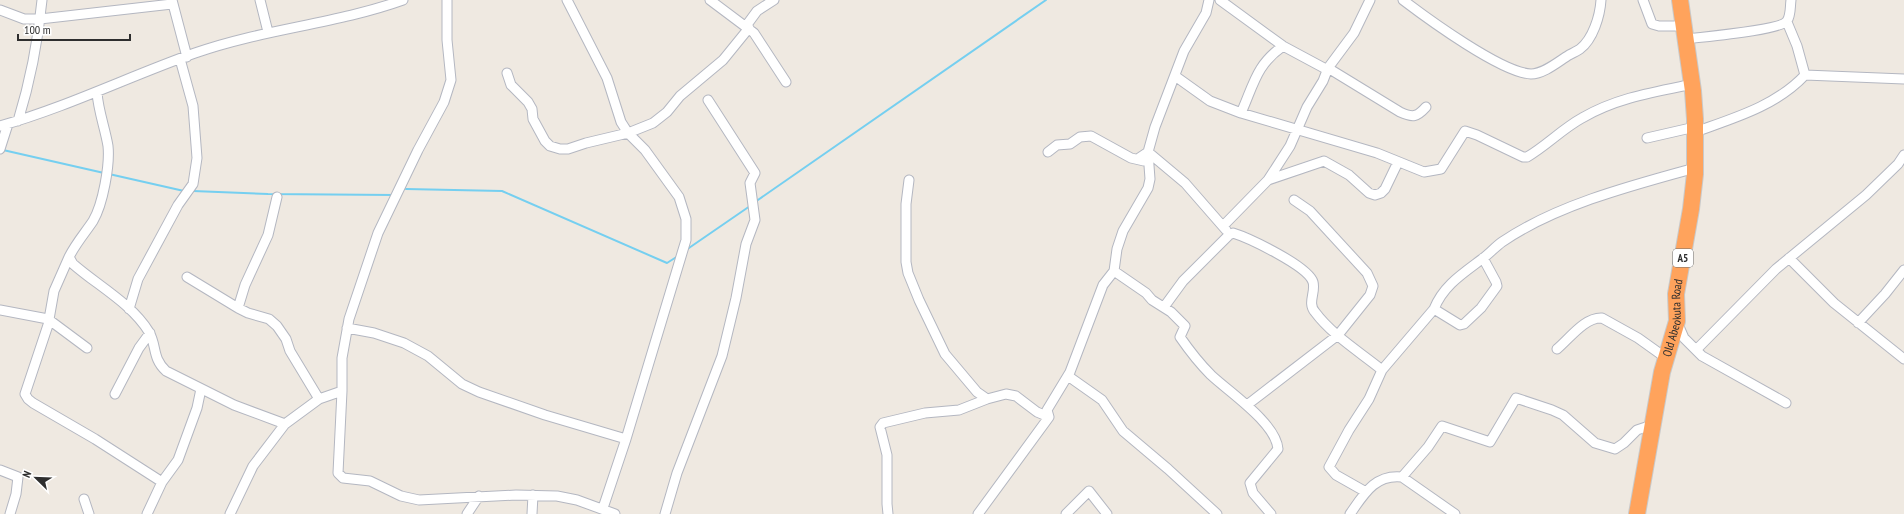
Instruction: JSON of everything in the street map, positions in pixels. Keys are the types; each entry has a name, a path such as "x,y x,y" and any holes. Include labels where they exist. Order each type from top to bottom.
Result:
{"highway":[{"name":"Old Abeokuta Road","path":"1637,514 1652,425 1666,358 1677,321 1676,294 1691,209 1695,168 1693,84 1680,0"}],"street":[{"path":"18,121 32,68 42,0"},
{"path":"260,0 268,32"},
{"path":"0,149 4,125 97,92 184,58 268,32 380,8 403,0"},
{"path":"447,0 447,40 451,80 446,95 378,233 347,328 342,358 338,473 343,478 370,481 401,496 419,500 479,496 533,495 564,498 603,508 615,514"},
{"path":"568,0 607,78 616,111 628,133 645,150 679,196 686,219 686,240 626,439 603,508"},
{"path":"710,0 754,33 786,82"},
{"path":"507,73 511,85 528,102 532,109 533,119 544,141 550,146 560,149 568,149 628,133 653,123 667,112 680,96 723,60 757,11 774,0"},
{"path":"1049,417 1047,410 1068,376 1103,284 1114,272 1116,249 1123,231 1148,188 1150,179 1150,164 1148,152 1155,127 1184,51 1206,13 1209,0"},
{"path":"1220,0 1283,46 1324,68 1328,68 1406,115 1412,117 1418,116 1426,106"},
{"path":"1223,226 1268,180 1290,146 1307,108 1323,81 1328,68 1354,33 1370,0"},
{"path":"1403,0 1485,56 1520,72 1533,74 1554,65 1581,48 1590,36 1600,13 1601,0"},
{"path":"1643,0 1652,24 1685,32 1727,35 1765,27 1775,27 1787,22"},
{"path":"1791,0 1787,22 1797,46 1805,76"},
{"path":"0,10 24,18 40,19 172,2 193,106 197,158 193,184 178,205 138,279 129,309"},
{"path":"1241,113 1261,66 1272,54 1283,46"},
{"path":"1175,76 1210,101 1241,113 1377,153 1424,172 1440,169 1463,133 1468,131 1523,157 1527,157 1580,119 1625,98 1693,84"},
{"path":"1647,138 1695,130 1761,106 1792,88 1805,76 1904,79"},
{"path":"97,92 108,145 108,168 98,210 93,221 80,238 69,257 54,291 45,334 25,394 28,399 102,443 162,482"},
{"path":"665,514 697,419 722,356 736,298 746,244 755,220 750,184 755,173 708,100"},
{"path":"1048,152 1057,145 1070,144 1080,137 1086,136 1098,139 1131,158 1139,158 1150,164"},
{"path":"1139,158 1148,152"},
{"path":"1148,152 1185,183 1223,226 1229,235"},
{"path":"1696,350 1776,269 1901,166 1904,155"},
{"path":"1268,180 1324,161 1349,175 1369,193 1375,195 1381,193 1385,189 1398,162"},
{"path":"1366,492 1336,475 1329,467 1349,430 1369,399 1382,370 1434,308 1438,298 1450,284 1502,242 1533,224 1582,203 1637,183 1695,168"},
{"path":"909,180 906,204 906,262 908,273 922,307 945,354 974,389 987,399"},
{"path":"238,308 245,285 268,235 277,197"},
{"path":"1248,405 1338,335 1370,296 1373,286 1372,281 1310,211 1294,200"},
{"path":"1164,307 1182,281 1232,233 1285,258 1300,269 1312,280 1314,288 1312,305 1314,311 1338,335 1382,370"},
{"path":"69,257 76,267 129,309 150,333 155,357 160,365 173,375 234,405 285,424"},
{"path":"1434,308 1460,325 1464,324 1481,308 1497,286 1483,258"},
{"path":"1789,258 1834,303 1904,359"},
{"path":"1858,323 1885,294 1904,270"},
{"path":"1114,272 1146,293 1157,304 1164,307 1178,318 1185,326 1180,337 1199,362 1231,393 1248,405 1261,419 1278,444 1276,453 1250,483 1253,493 1271,514"},
{"path":"187,277 238,308 248,313 269,319 277,326 286,339 290,351 320,400"},
{"path":"0,310 48,319 87,348"},
{"path":"1557,349 1585,323 1596,318 1602,318 1638,338 1666,358"},
{"path":"1677,321 1684,338 1702,356 1786,403"},
{"path":"347,328 374,333 404,343 428,356 462,384 479,392 545,415 626,439"},
{"path":"115,394 139,348 150,333"},
{"path":"1068,376 1102,400 1123,431 1168,469 1216,514"},
{"path":"147,514 162,482 178,460 197,408 201,389"},
{"path":"230,514 242,486 257,460 285,424 320,400 342,391"},
{"path":"888,514 886,504 887,455 880,426 887,422 925,413 959,410 987,399 1006,394 1011,394 1037,412 1049,417"},
{"path":"1402,477 1428,447 1442,426 1490,442 1516,398 1563,415 1595,443 1615,449 1624,443 1636,430 1652,425"},
{"path":"978,514 1049,417"},
{"path":"0,470 18,477 16,494 10,514"},
{"path":"1350,514 1366,492 1381,478 1392,476 1402,477 1454,514"},
{"path":"1066,514 1089,491 1107,514"},
{"path":"532,514 533,495"},
{"path":"467,514 479,496"},
{"path":"84,499 90,514"}],"waterway":[{"path":"755,202 1046,0"},
{"path":"3,150 104,173"},
{"path":"109,174 184,191"},
{"path":"406,189 502,191 667,263 678,256"},
{"path":"193,191 268,194 394,195"},
{"path":"686,250 750,206"}]}
